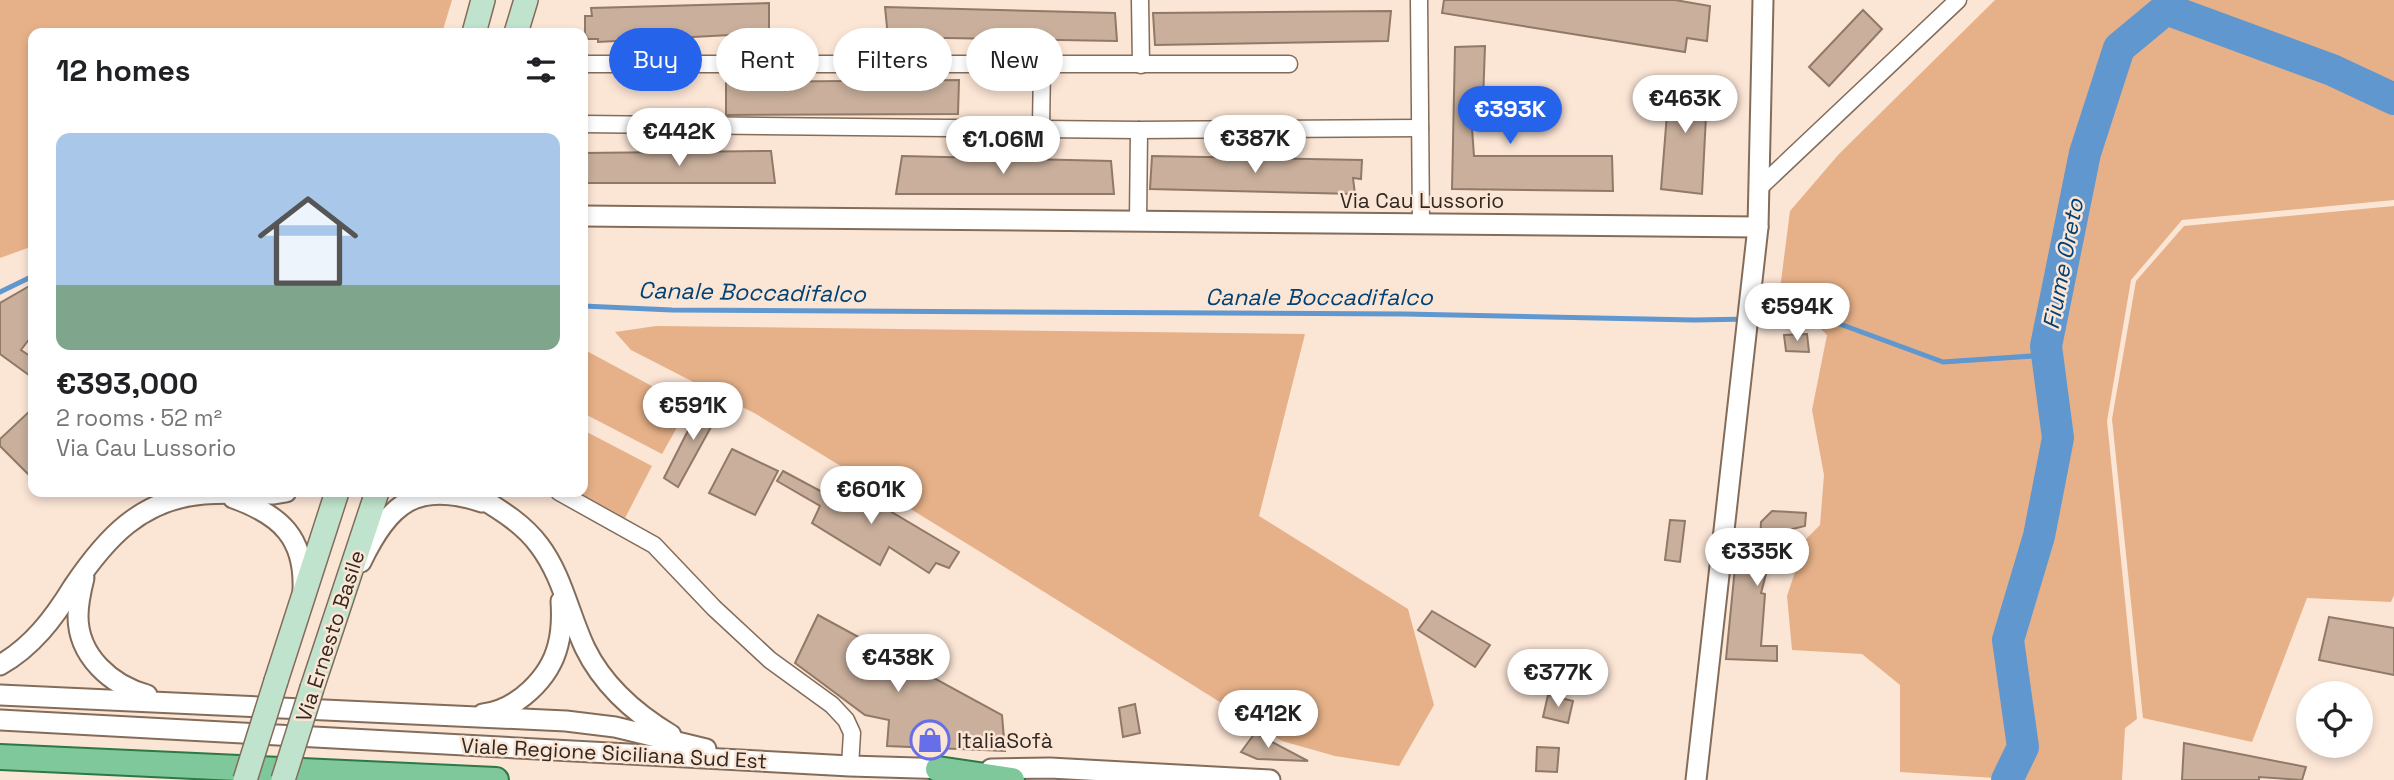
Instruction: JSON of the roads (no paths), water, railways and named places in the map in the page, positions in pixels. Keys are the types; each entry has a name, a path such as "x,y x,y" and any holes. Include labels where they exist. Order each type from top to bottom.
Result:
{"main road":[{"path":"475,28 483,0"},
{"path":"518,28 526,0"},
{"name":"Via Ernesto Basile","path":"245,780 335,497"},
{"name":"Via Ernesto Basile","path":"284,780 375,497"},
{"name":"Viale Regione Siciliana Sud Est","path":"0,757 496,780"},
{"path":"938,769 1012,780"}],"street":[{"path":"1140,0 1141,65"},
{"path":"1419,0 1421,223"},
{"path":"1696,780 1758,226 1763,0"},
{"path":"1758,189 1958,0"},
{"path":"588,64 966,65"},
{"path":"1063,65 1289,64"},
{"path":"1041,128 1042,91"},
{"path":"588,124 1139,130 1420,128"},
{"path":"1138,221 1139,130"},
{"name":"Via Cau Lussorio","path":"588,216 1758,226"},
{"path":"0,665 52,621 87,567 122,526 164,503 187,497"},
{"path":"231,497 261,509 288,531 298,550 303,570 302,600"},
{"path":"341,604 367,549 382,525 397,508 417,497"},
{"path":"466,497 496,507"},
{"path":"479,497 496,507 538,543 550,561 584,647 598,671 632,708 689,745"},
{"path":"568,497 654,545 714,608 770,660 832,705 846,720 852,733 850,766"},
{"path":"87,567 79,599 78,617 80,631 92,658 114,682 136,692 175,703"},
{"path":"460,717 492,713 514,703 533,688 548,670 558,648 562,625 558,579"},
{"path":"0,695 566,722 615,727 751,760"},
{"name":"Viale Regione Siciliana Sud Est","path":"0,720 850,766 938,769 1050,768 1270,780"}],"waterway":[{"name":"Fiume Oreto","path":"2007,780 2023,747 2008,640 2039,536 2058,438 2046,346 2085,153 2119,48 2166,9 2332,70 2394,99"},
{"name":"Canale Boccadifalco","path":"0,292 28,278"},
{"name":"Canale Boccadifalco","path":"588,306 672,310 1405,314 1694,320 1801,318 1829,320 1943,362 2047,355"}],"place":[{"name":"ItaliaSofà","path":"930,740"}]}
